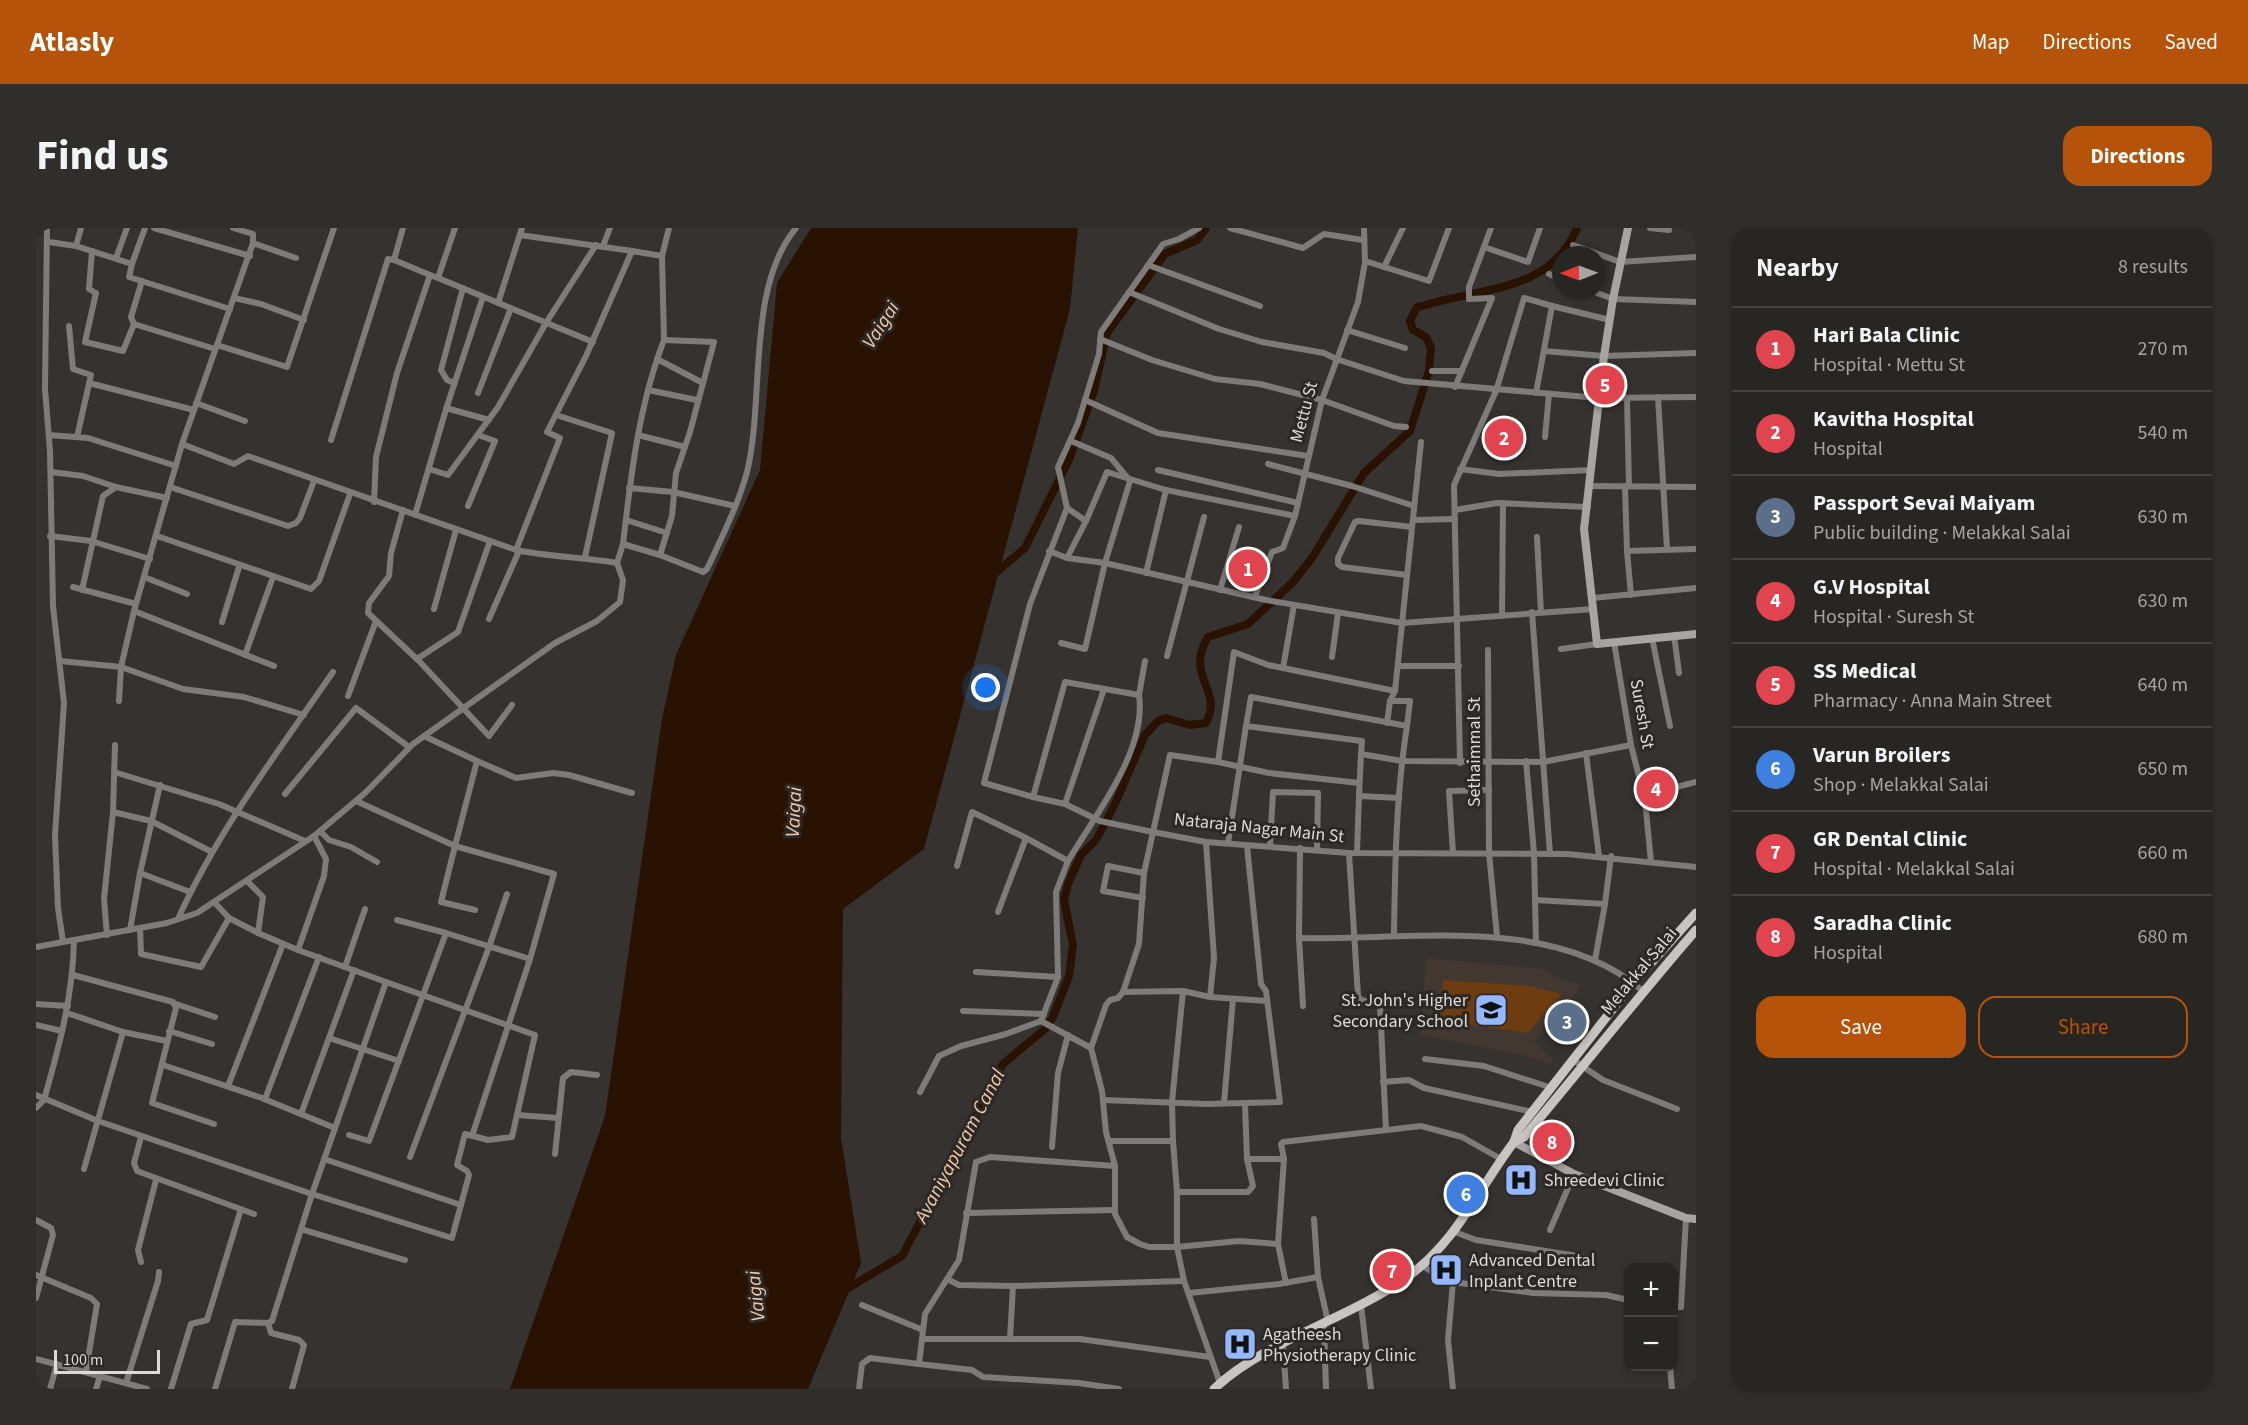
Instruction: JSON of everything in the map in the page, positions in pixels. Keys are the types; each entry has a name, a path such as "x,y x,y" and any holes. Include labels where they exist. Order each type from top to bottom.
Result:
{"main road":[{"name":"Melakkal Salai","path":"1217,1386 1237,1369 1361,1305 1406,1278 1422,1265 1455,1232 1514,1142 1518,1130 1572,1060 1633,983 1696,913"},
{"name":"Melakkal Salai","path":"1514,1142 1524,1137 1696,930"}],"street":[{"path":"47,228 49,242 45,389 51,472 52,606 64,703 55,835 58,908 63,942"},
{"path":"76,246 81,228"},
{"path":"116,258 127,228"},
{"path":"145,228 129,277 230,309"},
{"path":"154,228 250,256"},
{"path":"119,701 121,667 135,608 182,444 250,256 253,234 233,228"},
{"path":"134,324 287,367 334,228"},
{"path":"394,260 403,228"},
{"path":"438,278 455,228"},
{"path":"429,469 448,475 489,420 546,322 610,228"},
{"path":"36,947 107,935 198,913 317,833 356,801 424,736 555,643 597,621 620,602 623,580 617,563 623,544 629,488 648,390 664,340 662,256 669,228"},
{"path":"623,544 660,555 698,571 707,569 735,506 747,470 764,317 773,268 796,228"},
{"path":"1199,228 1179,239 1163,244 1153,267 1101,333 1104,340 1088,402 1074,442 1058,467 1063,479 1067,508 1030,604 984,783 1065,804 1096,820 1153,832 1170,755 1269,773 1359,783"},
{"path":"1230,228 1303,248 1324,234 1363,240"},
{"name":"Mettu St","path":"1255,596 1272,552 1283,548 1295,516 1322,400 1358,302 1365,261 1364,228"},
{"path":"1384,267 1403,228"},
{"path":"1365,261 1429,281 1449,228"},
{"path":"1455,387 1492,298 1469,299 1468,287 1491,228"},
{"path":"1484,247 1528,262 1540,228"},
{"path":"1597,644 1584,529 1604,356 1628,228"},
{"path":"1650,228 1669,230"},
{"path":"498,303 521,232 662,256"},
{"path":"49,242 76,246 132,264"},
{"path":"253,243 296,258"},
{"path":"1573,245 1620,262 1696,257"},
{"path":"92,251 89,289 96,292 85,342 123,351 134,324 131,317 142,282"},
{"path":"489,619 518,551 560,438 547,432 592,342 632,251"},
{"path":"331,440 388,259 592,342"},
{"path":"1153,267 1260,306"},
{"path":"374,502 376,457 394,384 430,275"},
{"path":"454,383 447,380 441,370 463,288"},
{"path":"1133,294 1218,329 1262,342 1324,353 1336,359 1419,384 1599,398 1696,398"},
{"path":"1606,296 1613,299 1696,302"},
{"path":"415,515 446,408 483,297"},
{"path":"234,298 261,304 304,320"},
{"path":"1460,763 1459,617 1454,485 1496,391 1524,298 1610,320"},
{"path":"1536,393 1552,306"},
{"path":"478,393 511,308"},
{"path":"69,326 73,369 91,375 77,438"},
{"path":"1347,330 1405,348"},
{"path":"660,555 672,516 676,474 714,342 664,340"},
{"path":"1104,340 1152,360 1215,379 1260,384 1322,400 1394,426 1406,427"},
{"path":"1544,351 1604,356 1696,353"},
{"path":"657,359 701,382"},
{"path":"1432,370 1462,371"},
{"path":"89,383 195,406 245,421"},
{"path":"648,390 697,400"},
{"path":"1545,437 1550,394"},
{"path":"1627,398 1627,551 1630,595"},
{"path":"1658,398 1667,549"},
{"path":"1088,402 1158,433 1308,456"},
{"path":"446,408 489,420"},
{"path":"556,415 612,433 585,557"},
{"path":"49,435 77,438 176,466"},
{"path":"468,506 495,441 478,435"},
{"path":"638,435 684,447"},
{"path":"1074,442 1111,458 1130,481"},
{"path":"1387,723 1390,701 1395,691 1421,442"},
{"path":"182,444 234,464 248,456 350,494 403,510 518,551 547,557 585,557 617,563"},
{"path":"1268,464 1352,486 1414,506"},
{"path":"1460,469 1499,474 1592,470"},
{"path":"1158,470 1298,503"},
{"path":"51,472 83,476 116,487 167,498"},
{"path":"1067,558 1107,472 1130,481 1166,490 1295,516"},
{"path":"170,487 288,525 296,523 300,518 314,480"},
{"path":"1061,643 1085,649 1105,563 1130,481"},
{"path":"1590,486 1696,487"},
{"path":"82,590 91,541 103,496 116,487"},
{"path":"629,488 674,492 735,506"},
{"path":"1146,573 1166,490"},
{"path":"157,536 239,567 307,589 314,587 350,494"},
{"path":"1455,510 1503,503 1588,507"},
{"path":"1502,614 1503,503"},
{"path":"1067,508 1086,521"},
{"path":"403,510 391,553 389,576 369,603 368,613 417,659 489,736 512,705"},
{"path":"1167,656 1204,517"},
{"path":"1407,575 1342,567 1338,564 1338,558 1355,522 1412,524 1455,519"},
{"path":"626,520 667,533"},
{"path":"1220,590 1239,528"},
{"path":"434,609 456,530"},
{"path":"50,536 91,541 150,559"},
{"path":"1537,537 1541,612"},
{"path":"417,659 458,632 490,541"},
{"path":"1627,551 1696,549"},
{"path":"1049,551 1067,558 1105,563 1266,600 1402,623 1459,617 1594,609"},
{"path":"222,622 239,567"},
{"path":"144,577 187,594"},
{"path":"244,655 273,577"},
{"path":"73,587 135,608 274,666"},
{"path":"1593,598 1696,588"},
{"path":"1283,668 1294,605"},
{"path":"1532,612 1550,854"},
{"path":"1332,657 1338,613"},
{"path":"348,696 376,621"},
{"path":"1561,649 1696,634"},
{"path":"1674,636 1679,673"},
{"path":"1652,638 1670,726"},
{"name":"Suresh St","path":"1614,642 1631,745 1645,800 1651,862"},
{"name":"Sethaimmal St","path":"1488,650 1489,853 1497,936"},
{"path":"1218,762 1234,652 1283,668 1395,691"},
{"path":"60,661 121,667 183,689 244,697 304,715"},
{"path":"920,1092 939,1056 961,1046 1006,1034 1043,1019 1058,977 1056,892 1068,861 1112,794 1140,724 1139,695 1144,661"},
{"path":"1398,666 1459,666"},
{"path":"178,919 190,892 236,811 333,672"},
{"path":"1033,797 1065,682 1139,695"},
{"path":"1065,804 1104,689"},
{"path":"1228,843 1251,697 1407,726"},
{"path":"1390,701 1410,701 1399,798 1394,935"},
{"path":"285,794 356,708 410,747"},
{"path":"1246,726 1362,741 1357,852"},
{"path":"424,736 516,778 526,779 553,773 570,775 632,793"},
{"path":"107,935 104,899 113,812 115,745"},
{"path":"1361,754 1402,761 1543,762 1631,745"},
{"path":"1586,753 1599,856"},
{"path":"475,910 441,902 477,761"},
{"path":"1526,761 1534,853 1536,943"},
{"path":"114,772 160,784 236,811 305,841"},
{"path":"1645,800 1667,795 1669,789 1696,782"},
{"path":"130,930 160,784"},
{"path":"1453,853 1449,790 1489,790"},
{"path":"1270,846 1273,792 1318,793 1317,849"},
{"path":"1359,796 1399,798"},
{"path":"356,801 455,846 554,874 530,959 472,1136"},
{"path":"113,812 151,821 212,852"},
{"path":"957,866 972,812 1068,861"},
{"name":"Nataraja Nagar Main St","path":"1090,1048 1106,1005 1123,992 1139,944 1144,873 1153,832 1206,842 1349,853 1396,851 1611,856 1696,867"},
{"path":"317,833 329,840 351,847 377,862"},
{"path":"298,950 324,876 326,860 317,833"},
{"path":"998,912 1026,838"},
{"path":"1206,842 1214,949 1210,997"},
{"path":"1103,1100 1245,1104 1280,1102 1266,991 1261,984 1247,846"},
{"path":"1300,848 1299,938 1303,1006"},
{"path":"1349,853 1352,940 1358,996 1361,1000 1380,1005 1386,1130"},
{"path":"1595,960 1611,856"},
{"path":"1143,898 1103,891 1108,866 1144,873"},
{"path":"140,873 190,892"},
{"path":"247,881 263,897 258,933"},
{"path":"410,1157 507,894"},
{"path":"1535,900 1605,904"},
{"path":"36,1095 141,1137 452,1238 469,1173 458,1167 457,1162 465,1134 488,1140 512,1137 535,1035 465,1012 283,944 229,918 214,902"},
{"path":"345,967 365,909"},
{"path":"140,928 141,954 201,967 229,918"},
{"path":"398,920 530,959"},
{"path":"349,1135 369,1141 446,933"},
{"path":"1299,938 1352,940 1394,935 1497,936 1536,943 1595,960 1643,991"},
{"path":"36,1108 44,1100 67,1013 73,975 74,940"},
{"path":"228,1086 283,944"},
{"path":"264,1099 319,957"},
{"path":"301,1114 354,970"},
{"path":"976,972 1058,977"},
{"path":"73,975 215,1017"},
{"path":"268,1323 275,1314 312,1194 386,982"},
{"path":"1183,991 1172,1102 1177,1192 1177,1247 1184,1281 1217,1386"},
{"path":"1123,992 1183,991 1210,997 1267,1001"},
{"path":"1224,1103 1233,999"},
{"path":"36,1004 68,1006"},
{"path":"176,1004 152,1103 214,1124"},
{"path":"963,1011 1043,1019 1090,1048 1103,1100 1115,1166 1115,1210 1127,1237 1149,1247 1177,1247 1239,1241 1278,1244"},
{"path":"67,1013 123,1032 166,1041"},
{"path":"36,1024 62,1031"},
{"path":"169,1031 212,1044"},
{"path":"84,1169 123,1032"},
{"path":"1052,1147 1058,1073 1068,1035"},
{"path":"329,1038 399,1061"},
{"path":"1425,1059 1485,1066 1552,1088"},
{"path":"1572,1060 1603,1080 1677,1109"},
{"path":"163,1065 264,1099 335,1128"},
{"path":"555,1154 561,1085 566,1074 597,1074"},
{"path":"1383,1082 1409,1080 1424,1088 1533,1112"},
{"path":"1177,1192 1248,1192 1253,1186 1244,1133 1245,1104"},
{"path":"517,1115 558,1118"},
{"path":"1286,1283 1278,1244 1284,1160 1283,1142 1421,1126 1462,1137 1501,1159"},
{"path":"141,1137 135,1169 156,1180 254,1214"},
{"path":"1109,1141 1173,1141"},
{"path":"1514,1142 1574,1174 1686,1218 1696,1219"},
{"path":"919,1364 926,1314 959,1260 976,1162 990,1157 1115,1166"},
{"path":"324,1159 461,1205"},
{"path":"1247,1159 1284,1160"},
{"path":"1550,1230 1574,1174"},
{"path":"141,1262 138,1250 156,1180"},
{"path":"171,1389 191,1324 207,1320 241,1209"},
{"path":"966,1213 1115,1210"},
{"path":"1678,1307 1681,1307 1686,1218"},
{"path":"1314,1219 1318,1277 1326,1323 1326,1389"},
{"path":"36,1220 51,1228 53,1235 40,1276 36,1298"},
{"path":"301,1229 405,1260"},
{"path":"1455,1232 1476,1240 1590,1258"},
{"path":"1422,1265 1442,1279 1453,1282 1534,1293 1606,1295 1624,1299"},
{"path":"126,1383 159,1281 159,1272"},
{"path":"40,1276 91,1298 98,1304 86,1371"},
{"path":"1189,1293 1286,1283 1318,1277"},
{"path":"947,1279 959,1285 1013,1286 1184,1281"},
{"path":"1453,1282 1448,1340 1453,1389"},
{"path":"1010,1339 1013,1286"},
{"path":"862,1305 922,1330"},
{"path":"1361,1305 1371,1389"},
{"path":"215,1389 232,1326 239,1321 268,1323"},
{"path":"268,1323 271,1333 299,1340 304,1345 292,1389"},
{"path":"921,1339 1080,1339 1210,1358"},
{"path":"1283,1345 1286,1389"},
{"path":"859,1389 862,1364 870,1358 972,1370 983,1377 1079,1383 1119,1389"},
{"path":"36,1359 147,1389"},
{"path":"50,1389 57,1364"},
{"path":"1670,1371 1672,1389"},
{"path":"96,1389 100,1376"}],"shaded area":[{"name":"St. John's Higher Secondary School","path":"1426,958 1546,969 1547,973 1582,986 1534,1042 1553,1060 1550,1064 1522,1055 1420,1035"},
{"path":"1443,980 1529,986 1562,994 1527,1033 1440,1020"}],"water":[{"name":"Vaigai","path":"811,228 1078,228 1070,309 924,849 843,909 841,1138 861,1263 808,1389 510,1389 605,1116 662,719 676,655 760,470 777,283"}],"waterway":[{"path":"993,575 1025,548 1069,460 1094,391 1107,333 1165,254 1197,240 1206,228"},
{"name":"Avaniyapuram Canal","path":"843,1291 902,1256 1003,1064 1045,1029 1053,1017 1069,976 1073,945 1064,900 1068,884 1081,855 1096,840 1115,804 1145,735 1158,721 1166,718 1190,725 1206,723 1211,701 1200,663 1208,637 1248,624 1293,582 1312,558 1364,473 1410,431 1429,371 1431,348 1426,337 1413,330 1410,321 1417,307 1524,280 1540,272 1554,261 1567,247 1577,228"}],"place":[{"name":"SS Medical","path":"1605,385"},
{"name":"Kavitha Hospital","path":"1504,438"},
{"name":"Hari Bala Clinic","path":"1248,569"},
{"name":"G.V Hospital","path":"1656,789"},
{"name":"St. John's Higher Secondary School","path":"1491,1010"},
{"name":"Passport Sevai Maiyam","path":"1567,1022"},
{"name":"Saradha Clinic","path":"1552,1142"},
{"name":"Shreedevi Clinic","path":"1521,1180"},
{"name":"Varun Broilers","path":"1466,1194"},
{"name":"Advanced Dental Inplant Centre","path":"1446,1270"},
{"name":"GR Dental Clinic","path":"1392,1271"},
{"name":"Agatheesh Physiotherapy Clinic","path":"1240,1344"}]}
